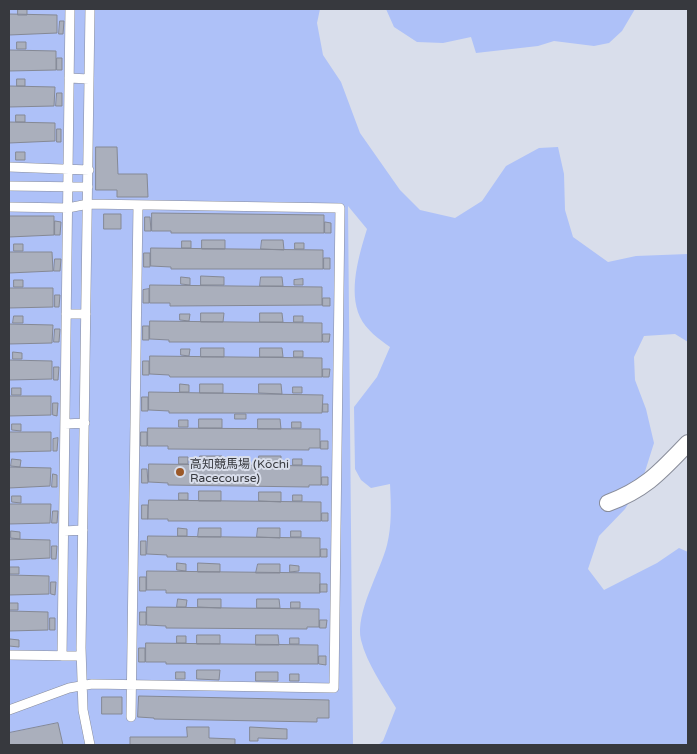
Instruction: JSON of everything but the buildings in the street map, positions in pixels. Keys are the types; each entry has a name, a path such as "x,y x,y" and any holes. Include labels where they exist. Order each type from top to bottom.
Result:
{"street":[{"path":"608,502 627,496 651,482 688,443"}],"lane":[{"path":"62,656 70,9"},
{"path":"90,9 81,656 83,710 90,745"},
{"path":"69,78 89,79"},
{"path":"9,167 89,170"},
{"path":"9,186 88,187"},
{"path":"9,207 68,208 88,204 340,208 334,688 132,684 82,686 9,710"},
{"path":"131,717 138,205"},
{"path":"66,314 86,314"},
{"path":"65,424 85,423"},
{"path":"64,531 83,530"},
{"path":"9,655 81,656"}],"shaded area":[{"path":"9,9 320,9 317,23 323,55 341,82 360,133 400,190 420,210 455,218 482,201 506,166 539,148 558,147 564,174 565,210 573,237 608,262 636,256 688,254 688,342 675,334 644,336 634,357 635,380 646,409 654,443 642,481 625,509 599,536 588,569 604,590 657,563 679,548 688,552 688,745 378,745 383,741 396,708 367,658 361,640 360,629 369,592 384,556 389,537 391,515 390,484 371,488 361,480 355,469 354,407 377,377 390,347 366,326 360,317 357,307 355,296 356,273 367,229 348,206 353,745 9,745"},
{"path":"386,9 635,9 622,31 609,43 594,46 554,41 538,46 476,53 471,37 443,43 417,42 394,27"}],"place":[{"name":"高知競馬場 (Kōchi Racecourse)","path":"180,472"}]}
